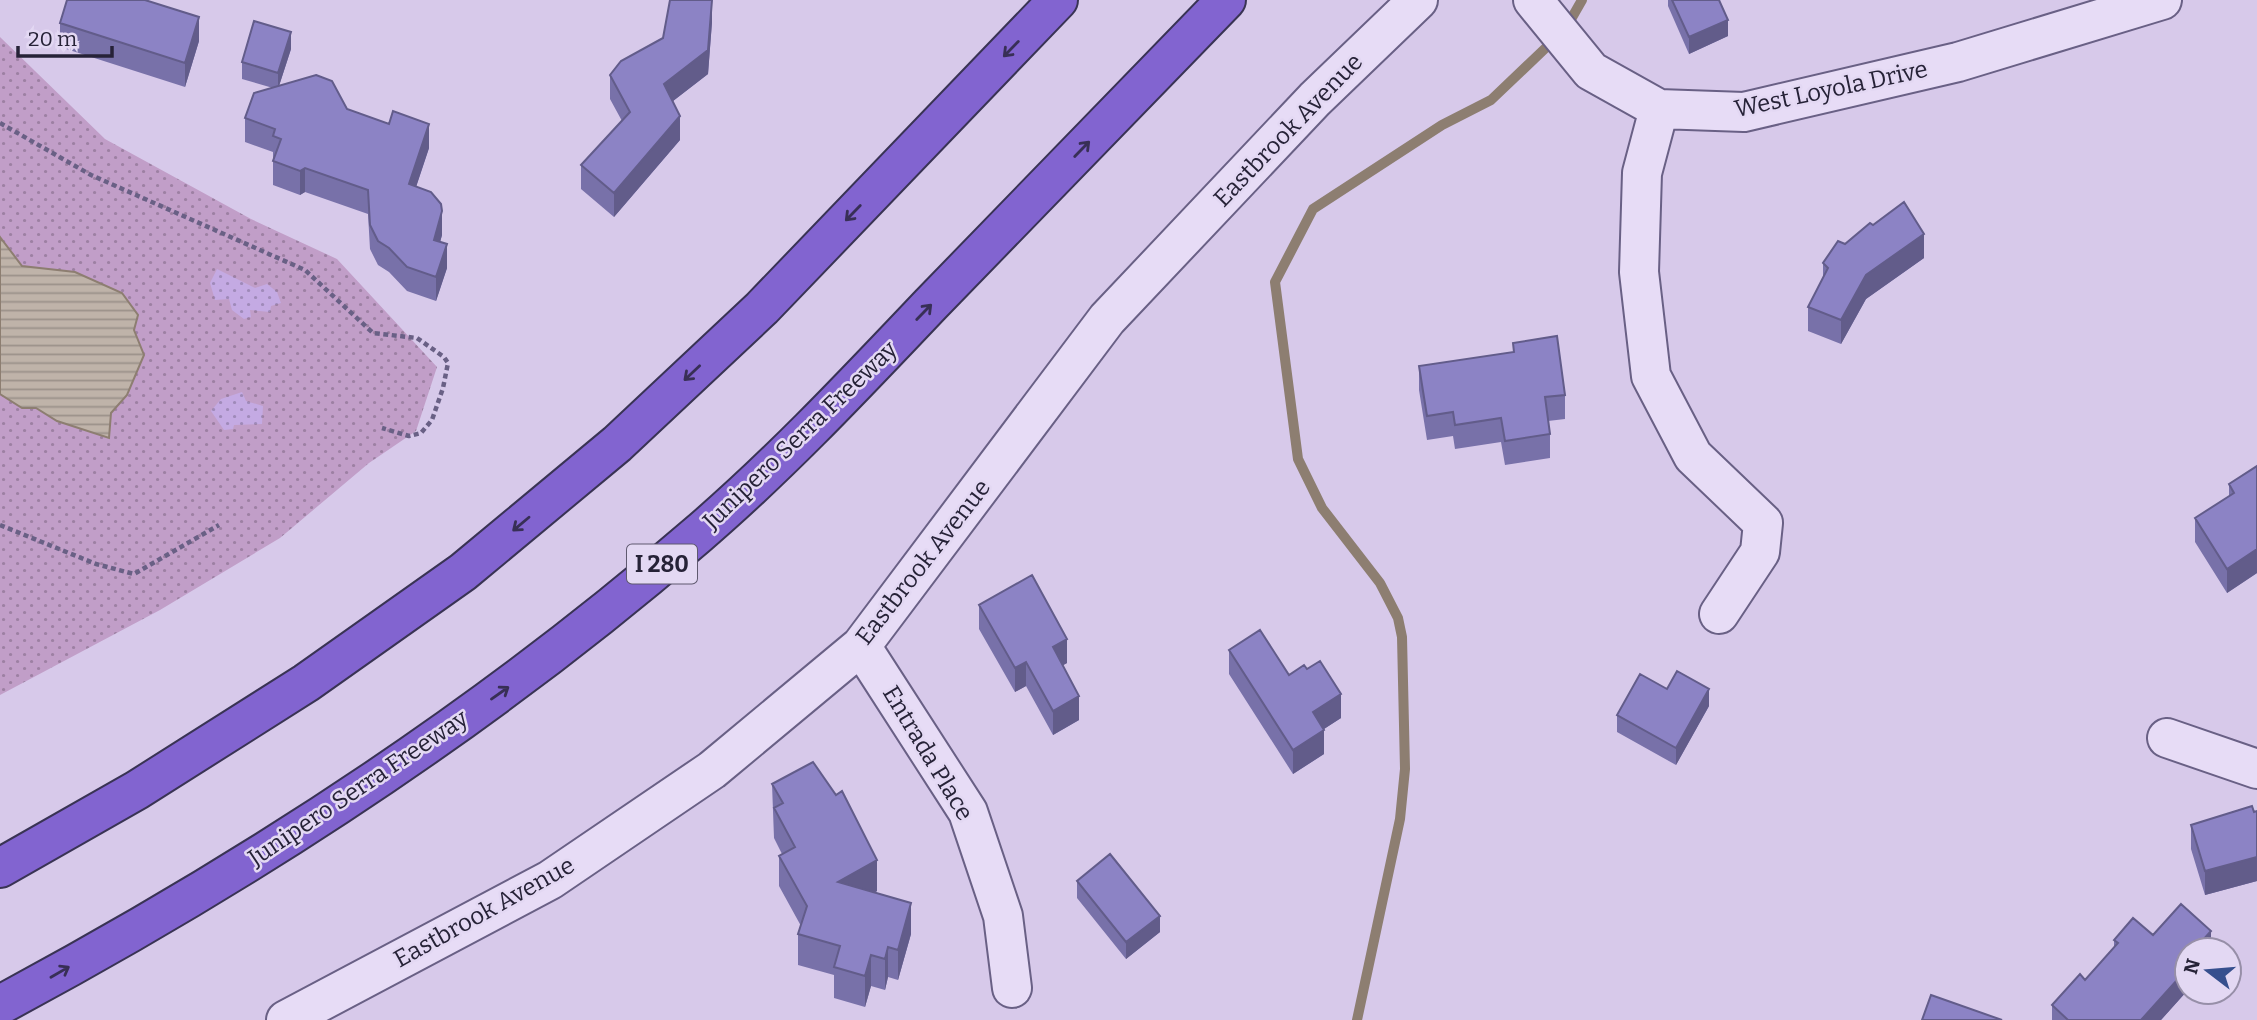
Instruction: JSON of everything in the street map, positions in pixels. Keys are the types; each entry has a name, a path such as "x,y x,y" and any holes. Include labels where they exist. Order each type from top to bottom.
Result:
{"highway":[{"path":"0,868 137,790 284,697 463,572 617,444 762,308 1058,0"},
{"name":"Junipero Serra Freeway","path":"0,1005 192,897 366,787 527,674 699,534 853,386 1226,0"}],"street":[{"name":"Eastbrook Avenue","path":"286,1020 550,880 712,770 861,646 1107,319 1315,99 1418,0"},
{"name":"West Loyola Drive","path":"1533,0 1591,71 1658,109 1744,112 1958,62 2162,0"},
{"path":"1658,109 1642,173 1640,222 1639,272 1651,376 1693,456 1763,523 1760,552 1719,614"},
{"name":"Entrada Place","path":"861,646 968,812 1003,915 1012,988"},
{"path":"2167,738 2257,769"}],"path":[{"path":"0,123 90,175 305,270 373,333 417,338 444,357 448,363 443,388 432,420 421,433 409,436 382,428"},
{"path":"0,525 96,564 134,574 219,525"}],"shaded area":[{"path":"0,37 105,139 251,219 337,259 437,367 416,431 369,463 280,538 160,610 0,695"},
{"path":"0,237 22,266 75,272 122,293 138,315 134,330 144,355 127,395 111,413 109,438 57,421 36,408 22,408 0,394"}],"sand":[{"path":"217,269 255,288 267,284 277,292 281,303 271,306 270,312 250,310 251,317 244,319 232,310 229,299 215,300 210,283"},
{"path":"242,392 246,401 263,406 262,424 234,425 233,429 224,430 211,411 221,399"}],"building":[{"path":"67,0 145,0 199,17 185,63 60,23"},
{"path":"670,0 712,0 708,50 664,84 680,116 614,193 581,165 630,112 610,75 621,61 663,38"},
{"path":"1672,0 1719,0 1728,20 1689,37"},
{"path":"254,21 291,32 278,73 242,62"},
{"path":"316,75 332,81 347,109 389,124 393,111 429,124 409,184 431,192 441,204 442,211 434,240 447,244 436,277 407,267 389,248 378,241 370,225 368,190 305,168 300,171 273,161 281,139 273,136 275,129 245,118 254,93"},
{"path":"1904,202 1924,234 1866,275 1841,320 1808,307 1828,268 1823,263 1838,241 1845,244 1870,223 1873,225"},
{"path":"1557,336 1565,395 1545,397 1550,434 1505,441 1501,418 1455,425 1453,412 1427,416 1419,366 1514,352 1513,343"},
{"path":"2257,466 2257,549 2227,569 2195,518 2234,493 2229,484"},
{"path":"1032,575 1067,639 1053,647 1079,696 1053,711 1026,662 1015,668 979,605"},
{"path":"1260,630 1289,675 1304,665 1307,669 1320,661 1341,694 1313,712 1324,730 1293,750 1229,650"},
{"path":"1677,671 1709,689 1676,748 1617,715 1640,674 1667,689"},
{"path":"813,762 836,795 842,791 877,860 838,882 911,903 898,950 888,947 885,959 871,955 865,976 834,967 840,946 798,934 807,906 779,856 795,847 774,808 783,803 772,784"},
{"path":"2252,806 2254,812 2257,811 2257,857 2205,871 2191,825"},
{"path":"1110,854 1160,916 1126,942 1077,881"},
{"path":"2181,904 2211,931 2207,936 2173,936 2173,985 2141,1020 2068,1020 2052,1005 2080,974 2085,980 2118,943 2114,940 2133,918 2153,935"},
{"path":"1931,995 2002,1020 1922,1020"}],"waterway":[{"path":"1566,28 1582,0"},
{"path":"1357,1020 1400,819 1405,769 1402,637 1398,618 1380,583 1322,508 1298,459 1275,282 1313,209 1442,125 1491,100 1555,39"}]}
